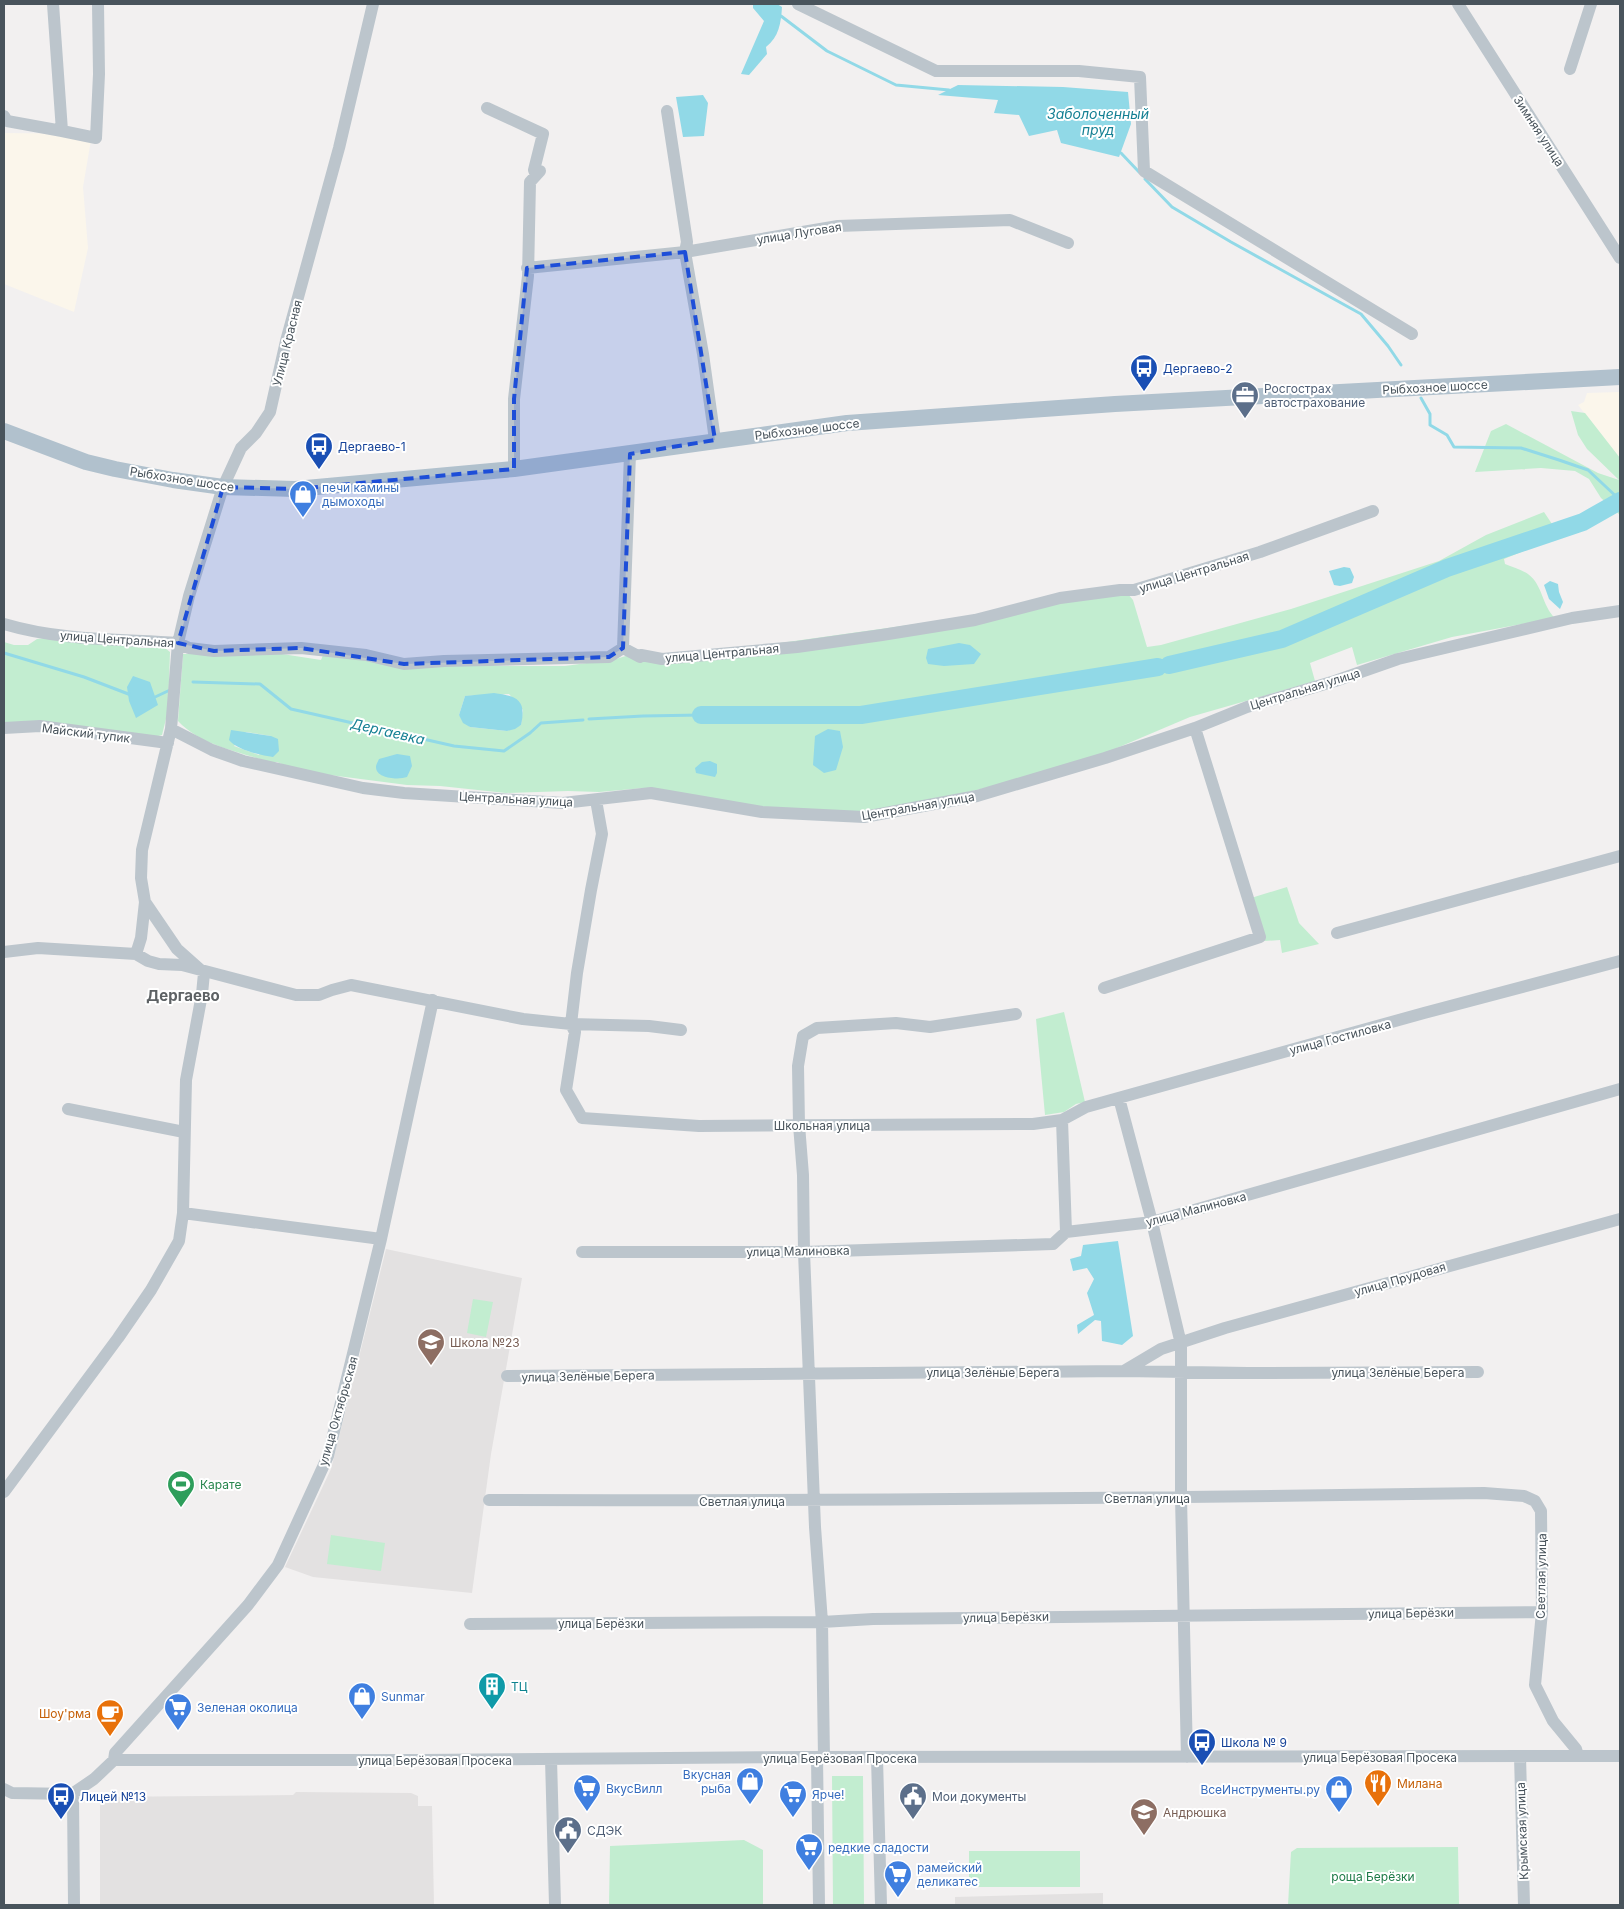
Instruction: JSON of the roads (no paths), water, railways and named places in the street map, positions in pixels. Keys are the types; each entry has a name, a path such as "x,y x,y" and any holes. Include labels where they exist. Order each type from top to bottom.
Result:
{"main road":[{"name":"Рыбхозное шоссе","path":"4,431 86,462 173,480 223,487 295,489 514,469 847,423 1116,404 1620,377"}],"street":[{"path":"52,4 62,131"},
{"path":"4,116 7,121 96,138 98,4"},
{"name":"Улица Красная","path":"145,902 140,878 142,850 171,730 178,643 189,596 223,487 241,448 256,433 270,412 286,341 339,148 373,4"},
{"path":"798,4 936,71 1079,71 1140,77 1144,171 1412,334"},
{"name":"Зимняя улица","path":"1458,4 1620,258"},
{"path":"1570,69 1591,4"},
{"path":"487,108 543,134 534,170 538,173 530,182 528,276 514,399 514,469"},
{"path":"666,111 688,242 685,252 704,354 715,440"},
{"name":"улица Луговая","path":"527,268 685,252 838,226 1010,220 1068,243"},
{"path":"624,648 630,454"},
{"name":"улица Центральная","path":"4,624 25,630 77,639 178,643 189,648 214,652 301,648 366,655 404,664 444,661 609,657 624,648 640,657 642,655 662,658 797,647 974,620 1060,598 1120,590 1134,590 1260,552 1373,510"},
{"name":"Центральная улица","path":"171,730 195,742 243,761 363,788 404,793 563,803 651,793 762,812 864,817 977,796 1105,758 1195,728 1247,707 1335,681 1398,659 1572,618 1620,611"},
{"name":"Майский тупик","path":"4,728 40,726 168,743"},
{"path":"1104,988 1260,938 1195,728"},
{"path":"570,1024 585,924 602,834 596,800"},
{"path":"1338,933 1620,856"},
{"path":"136,954 141,938 145,902"},
{"path":"145,902 177,949 204,973"},
{"path":"4,952 38,948 136,954 148,961 159,964 182,965 204,973 296,996 319,995 351,985 522,1019 570,1024 649,1026 682,1030"},
{"name":"улица Гостиловка","path":"1062,1120 1086,1107 1620,961"},
{"path":"4,1492 118,1338 151,1290 179,1241 183,1213 186,1080 202,994 204,973"},
{"name":"улица Октябрьская","path":"114,1760 115,1753 248,1605 278,1565 328,1456 381,1239 433,1000"},
{"path":"819,1905 822,1622 815,1526 804,1252 803,1175 799,1125 798,1066 801,1045 803,1036 811,1030 896,1023 930,1027 1016,1014"},
{"name":"Школьная улица","path":"570,1024 575,1032 566,1090 582,1118 698,1126 1033,1124 1062,1120"},
{"name":"улица Малиновка","path":"582,1252 804,1252 1053,1244 1066,1232 1152,1222 1620,1089"},
{"path":"1119,1098 1152,1222 1181,1344 1181,1498 1187,1757"},
{"path":"68,1109 184,1132"},
{"path":"1062,1120 1066,1232"},
{"path":"183,1213 381,1239"},
{"name":"улица Прудовая","path":"1124,1371 1161,1349 1225,1328 1620,1219"},
{"name":"улица Зелёные Берега","path":"507,1376 1124,1371 1248,1373 1478,1372"},
{"name":"Светлая улица","path":"489,1500 1181,1498 1484,1493 1524,1496 1535,1501 1541,1511 1542,1612 1535,1685 1553,1720 1576,1749 1578,1756"},
{"name":"улица Берёзки","path":"470,1624 822,1622 873,1619 1542,1612"},
{"name":"Крымская улица","path":"1520,1756 1524,1905"},
{"name":"улица Берёзовая Просека","path":"114,1760 1620,1756"},
{"path":"877,1758 881,1905"},
{"path":"551,1759 555,1905"},
{"path":"4,1789 12,1793 69,1796 94,1780 114,1760"},
{"path":"69,1796 74,1905"}],"water":[{"path":"753,4 777,4 782,7 779,29 774,39 766,47 767,54 749,75 741,74 764,21 753,8"},
{"name":"Заболоченный пруд","path":"958,85 1063,87 1128,92 1131,124 1119,157 1061,143 1057,130 1029,136 1019,115 994,113 998,100 938,95"},
{"path":"703,95 708,103 704,136 683,137 676,97"},
{"path":"1344,567 1350,568 1354,577 1352,583 1340,586 1334,585 1329,571"},
{"path":"1550,581 1558,584 1563,602 1560,609 1549,599 1544,585"},
{"path":"959,643 970,645 981,654 974,664 944,666 928,664 926,658 928,649"},
{"path":"133,676 150,682 158,705 136,718 129,701 127,687"},
{"path":"494,693 518,700 522,709 521,725 507,731 470,727 463,723 459,715 465,696"},
{"path":"828,729 840,731 843,747 836,770 824,773 813,765 815,736"},
{"path":"231,730 271,736 278,739 279,751 273,757 237,747 229,740"},
{"path":"397,754 410,756 412,766 407,777 388,778 377,771 376,767 379,759"},
{"path":"710,761 717,764 715,777 696,773 695,768 702,762"},
{"path":"1118,1241 1133,1336 1122,1345 1102,1341 1101,1321 1095,1320 1078,1334 1077,1325 1094,1315 1087,1293 1094,1279 1087,1268 1073,1271 1070,1259 1081,1256 1083,1245"}],"waterway":[{"path":"781,16 827,51 896,85 949,90"},
{"path":"1121,153 1139,172"},
{"path":"1145,179 1172,207 1361,314 1401,365"},
{"path":"1421,398 1430,414 1430,425 1447,435 1454,447 1521,448 1559,460 1588,470 1620,500"},
{"path":"1169,665 1282,639 1447,568 1583,522 1620,501"},
{"path":"4,653 84,677 131,695"},
{"path":"701,715 861,715 1158,667"},
{"name":"Дергаевка","path":"193,682 260,684 291,709 454,746 504,751 541,723 583,720"},
{"name":"Дергаевка","path":"153,698 170,690"},
{"name":"Дергаевка","path":"589,719 701,715"}],"place":[{"name":"Дергаево-2","path":"1144,392"},
{"name":"Росгострах автострахование","path":"1245,419"},
{"name":"Дергаево-1","path":"319,470"},
{"name":"печи камины дымоходы","path":"303,518"},
{"name":"Школа №23","path":"431,1366"},
{"name":"Карате","path":"181,1508"},
{"name":"ТЦ","path":"492,1710"},
{"name":"Sunmar","path":"362,1720"},
{"name":"Зеленая околица","path":"178,1731"},
{"name":"Шоу'рма","path":"110,1737"},
{"name":"Школа № 9","path":"1202,1766"},
{"name":"Вкусная рыба","path":"750,1805"},
{"name":"Милана","path":"1378,1807"},
{"name":"ВкусВилл","path":"587,1812"},
{"name":"ВсеИнструменты.ру","path":"1339,1813"},
{"name":"Ярче!","path":"793,1818"},
{"name":"Лицей №13","path":"61,1820"},
{"name":"Мои документы","path":"913,1820"},
{"name":"Андрюшка","path":"1144,1836"},
{"name":"СДЭК","path":"568,1854"},
{"name":"редкие сладости","path":"809,1871"},
{"name":"рамейский деликатес","path":"898,1898"}],"district":[{"name":"Дергаево","path":"183,995"}],"park label":[{"name":"роща Берёзки","path":"1373,1876"}]}
